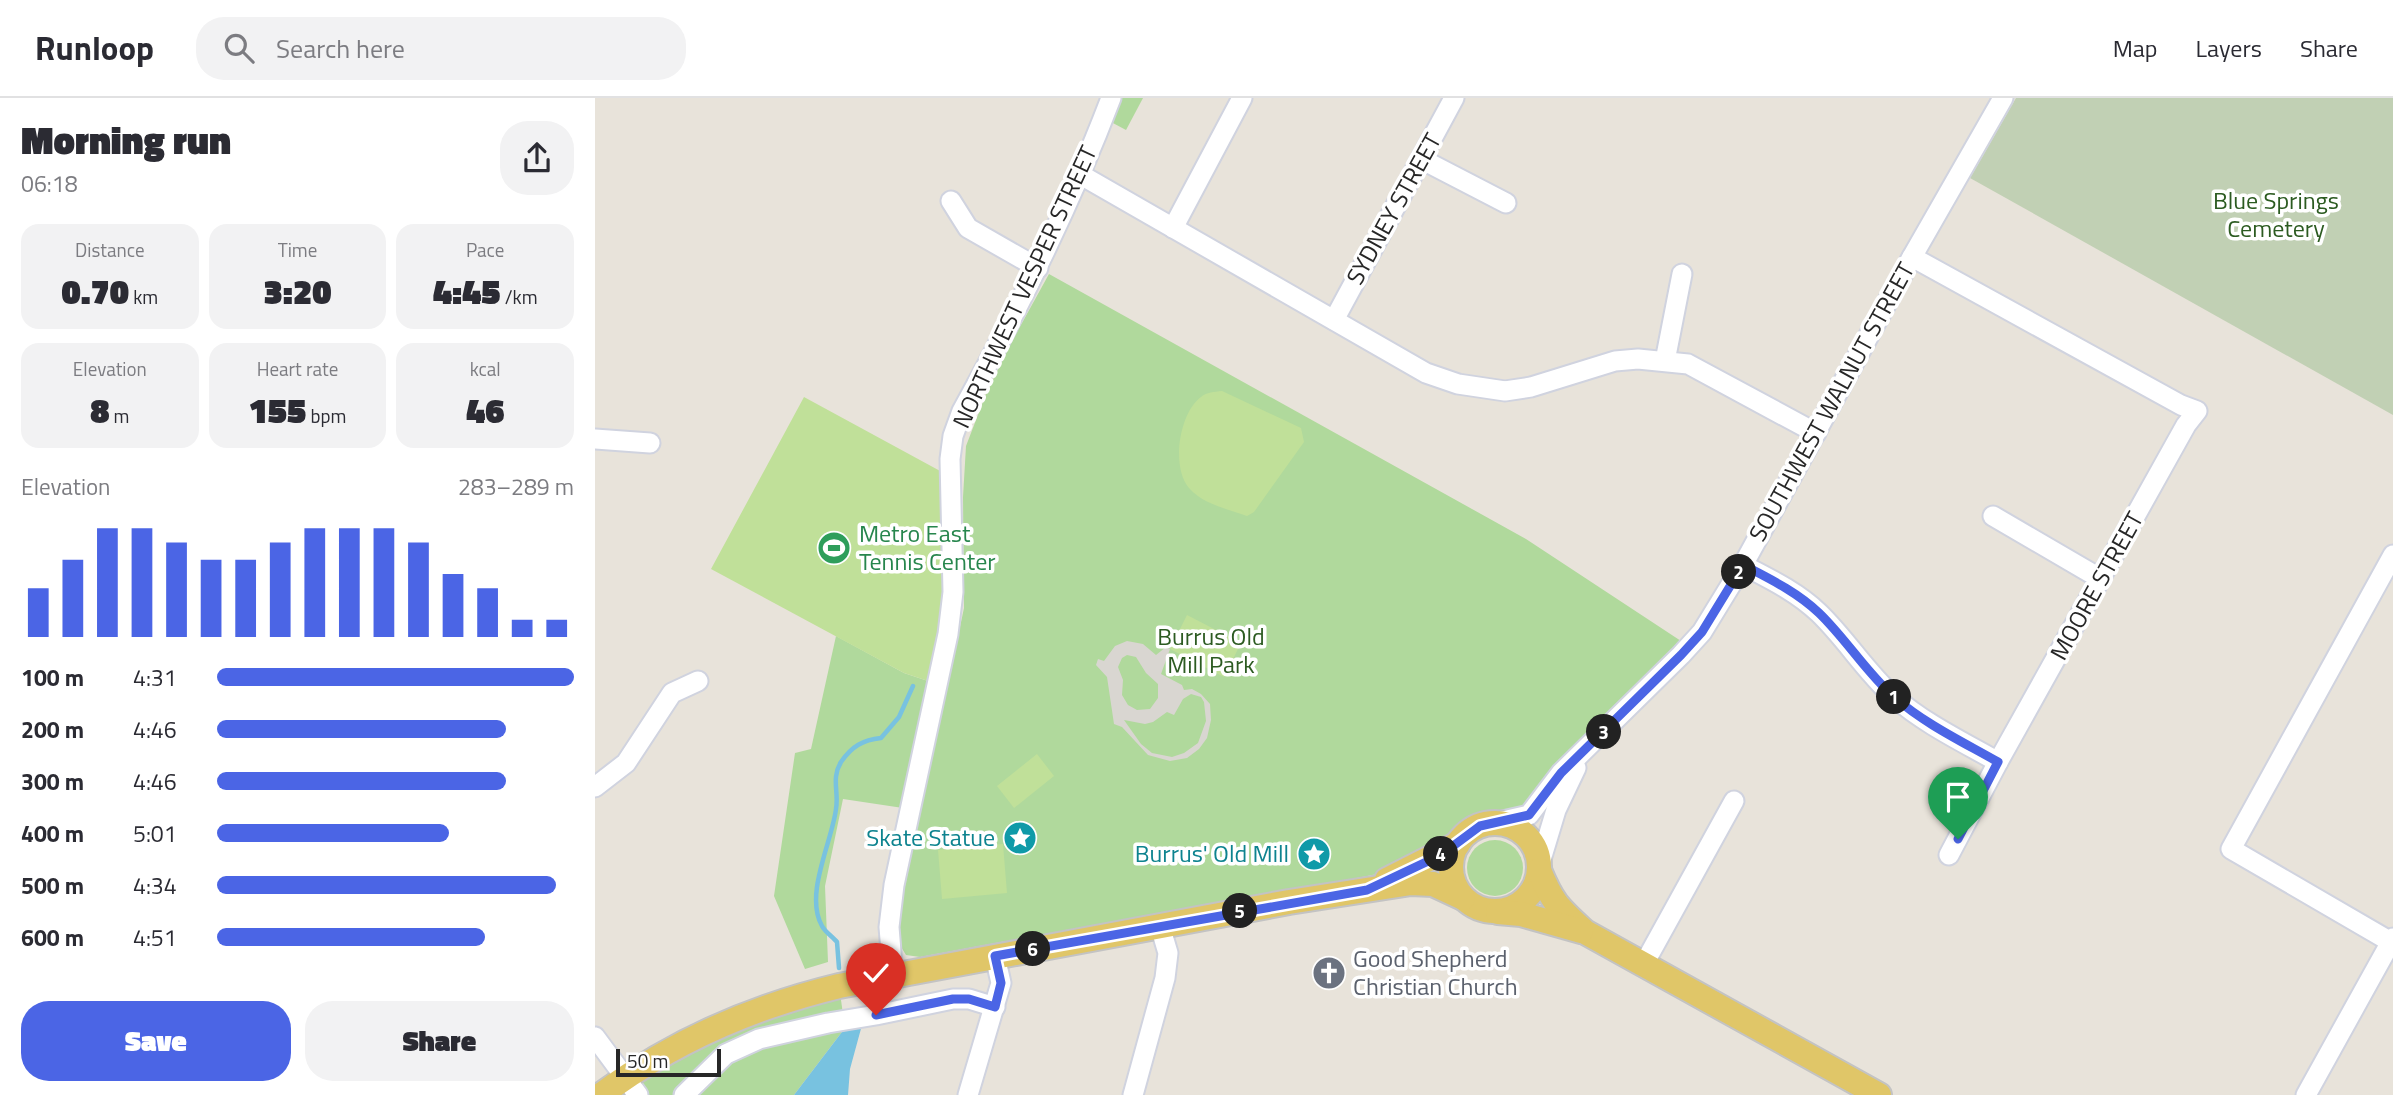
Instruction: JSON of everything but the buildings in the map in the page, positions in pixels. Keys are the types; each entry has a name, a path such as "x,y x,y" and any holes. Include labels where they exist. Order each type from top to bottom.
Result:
{"main road":[{"path":"1367,890 1441,855 1480,826 1495,823 1509,825 1531,842 1556,906 1585,932"},
{"path":"1458,844 1452,857 1451,872 1455,886 1463,898"},
{"path":"1488,911 1503,911 1517,906 1532,891 1540,867"},
{"path":"601,1095 632,1086 686,1041 718,1024 762,1007 839,986 1160,926 1411,883 1444,888 1488,911 1521,914 1585,932 1879,1095"}],"street":[{"name":"NORTHWEST VESPER STREET","path":"893,976 889,927 894,885 948,634 953,592 950,459 953,436 962,411 1038,268 1081,175 1111,98"},
{"path":"1173,228 1242,98"},
{"name":"SYDNEY STREET","path":"1333,320 1454,98"},
{"name":"SOUTHWEST WALNUT STREET","path":"1495,823 1529,815 1561,773 1702,632 1743,565 1912,257 2003,98"},
{"path":"1421,159 1506,203"},
{"path":"1081,175 1426,373 1458,384 1505,391 1531,387 1615,361 1665,360 1688,364 1816,433"},
{"path":"951,201 968,229 1038,268"},
{"name":"MOORE STREET","path":"1912,257 2181,405 2197,411 2186,425 1949,855"},
{"path":"1665,360 1682,274"},
{"path":"595,439 650,443"},
{"path":"1993,516 2101,579"},
{"path":"2306,1095 2392,940 2231,849 2393,555"},
{"path":"1743,565 1805,601 1906,707 1998,762"},
{"path":"595,787 626,763 672,693 698,681"},
{"name":"SOUTHWEST WALNUT STREET","path":"1540,867 1556,810 1584,752"},
{"path":"1644,964 1734,801"},
{"path":"1133,1095 1165,978 1168,953 1160,926"},
{"path":"968,1095 1001,983 995,956"},
{"path":"684,1095 726,1054 759,1040 828,1023 953,999 969,999 995,1007"},
{"path":"595,1037 632,1086"}],"green space":[{"path":"1120,98 1143,98 1126,130 1111,122"},
{"name":"Blue Springs Cemetery","path":"2016,98 2393,98 2393,415 1970,178"},
{"name":"Burrus Old Mill Park","path":"1049,274 1526,539 1681,641 1580,740 1531,805 1469,827 1444,847 1388,872 1077,932 920,957 906,955 898,942 898,919 964,608 963,497 966,446 986,394"},
{"path":"1222,391 1301,428 1304,442 1254,512 1247,516 1195,494 1183,479 1180,467 1180,441 1187,415 1203,395"},
{"name":"Metro East Tennis Center","path":"804,397 942,472 945,588 931,682 904,673 711,569"},
{"path":"1187,615 1241,643 1224,677 1170,649"},
{"path":"836,636 904,673 931,682 903,808 843,799 825,886 828,962 805,969 774,896 795,753 811,749"},
{"path":"1037,754 1054,776 1014,808 997,786"},
{"path":"1495,840 1506,842 1515,848 1521,857 1521,879 1515,888 1506,894 1495,896 1484,894 1475,888 1469,879 1467,868 1469,857 1475,848 1484,842"},
{"path":"1003,844 1007,893 942,899 938,850"},
{"path":"839,986 845,1028 794,1095 599,1095 667,1051"}],"shaded area":[{"path":"1127,641 1143,644 1156,655 1166,647 1170,649 1161,674 1182,685 1184,690 1192,689 1201,694 1210,704 1211,720 1207,738 1199,749 1187,758 1170,761 1148,755 1122,727 1114,724 1107,677 1096,665 1098,659 1104,661 1115,646","holes":["1127,655 1136,657 1146,673 1158,684 1158,698 1150,709 1137,710 1128,705 1122,695 1123,680 1118,667 1122,658","1191,694 1201,697 1204,702 1206,721 1198,743 1184,753 1172,757 1152,753 1141,744 1124,720 1145,724 1167,712 1174,715 1183,699"]}],"water":[{"path":"862,1025 850,1069 848,1095 794,1095 845,1028"}],"waterway":[{"path":"839,968 837,942 822,926 816,899 817,884 834,822 837,803 836,774 849,752 863,742 881,738 899,717 913,686"}],"place":[{"name":"Metro East Tennis Center","path":"834,548"},
{"name":"Skate Statue","path":"1020,838"},
{"name":"Burrus' Old Mill","path":"1314,854"},
{"name":"Good Shepherd Christian Church","path":"1329,973"}],"route":[{"path":"876,1015 953,999 969,999 995,1007 1001,983 995,956 1367,890 1441,855 1480,826 1529,815 1561,773 1702,632 1743,565 1805,601 1906,707 1998,762 1958,839"}]}
